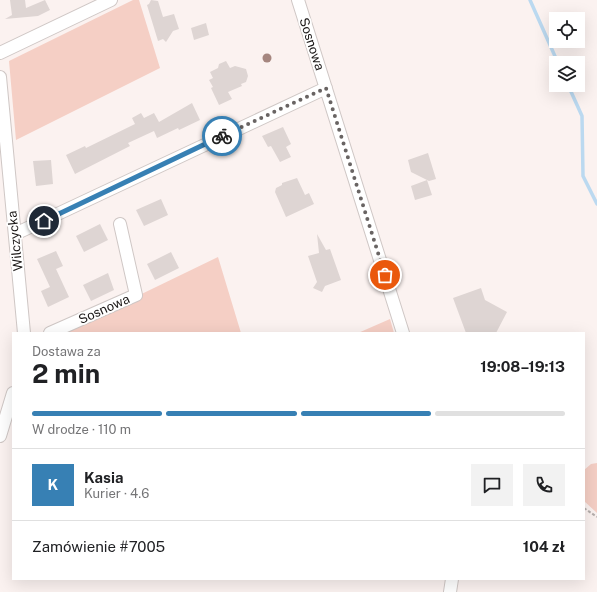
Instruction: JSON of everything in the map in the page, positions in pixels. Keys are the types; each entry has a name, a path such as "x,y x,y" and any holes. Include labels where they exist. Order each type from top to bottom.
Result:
{"street":[{"path":"0,53 111,0"},
{"name":"Sosnowa","path":"298,0 403,332"},
{"name":"Wilczycka","path":"0,78 6,207 15,234 24,332"},
{"name":"Sosnowa","path":"15,234 326,88"},
{"name":"Sosnowa","path":"52,332 136,294 120,224"},
{"path":"0,436 12,396"},
{"path":"450,592 452,580"}],"path":[{"path":"585,509 597,517"}],"shaded area":[{"path":"133,0 139,0 160,68 16,140 9,61"},
{"path":"218,257 241,332 63,332"},
{"path":"390,319 394,332 360,332"},
{"path":"597,463 597,513 585,502 585,469 591,464"}],"building":[{"path":"10,0 25,0 26,8 45,0 50,10 38,16 5,19 12,15"},
{"path":"151,0 158,1 163,17 174,14 179,29 173,31 166,42 163,39 158,41 147,5"},
{"path":"206,23 209,35 194,40 191,28"},
{"path":"226,61 230,68 235,66 246,69 248,76 246,82 241,84 242,86 228,92 232,99 219,105 211,88 213,87 209,80 213,78 210,72 218,68 219,64"},
{"path":"192,103 200,120 157,138 154,131 128,143 130,146 75,174 66,155 85,146 86,148 135,124 132,118 141,113 144,118 154,113 159,122"},
{"path":"283,127 291,144 286,147 291,157 280,162 271,146 268,147 262,136"},
{"path":"428,153 436,179 429,181 411,172 408,160"},
{"path":"51,160 53,184 36,186 33,161"},
{"path":"297,178 305,195 309,193 314,204 286,217 275,192 276,188 282,185 282,183"},
{"path":"427,180 432,195 415,200 411,186"},
{"path":"161,199 168,215 144,226 136,210"},
{"path":"100,224 108,240 84,252 76,236"},
{"path":"317,234 326,250 330,249 341,280 325,286 322,292 313,288 317,282 308,256 319,253"},
{"path":"56,251 63,266 56,269 69,297 48,307 41,291 50,287 37,259"},
{"path":"171,252 179,268 155,280 147,264"},
{"path":"108,273 114,290 91,301 83,285"},
{"path":"481,288 485,300 507,312 497,332 466,332 453,298"}],"waterway":[{"path":"530,0 555,56"},
{"path":"571,92 582,116 583,176 597,204"}],"way so far":[{"path":"222,136 326,88 385,275"}],"route":[{"path":"44,221 222,136"}]}
